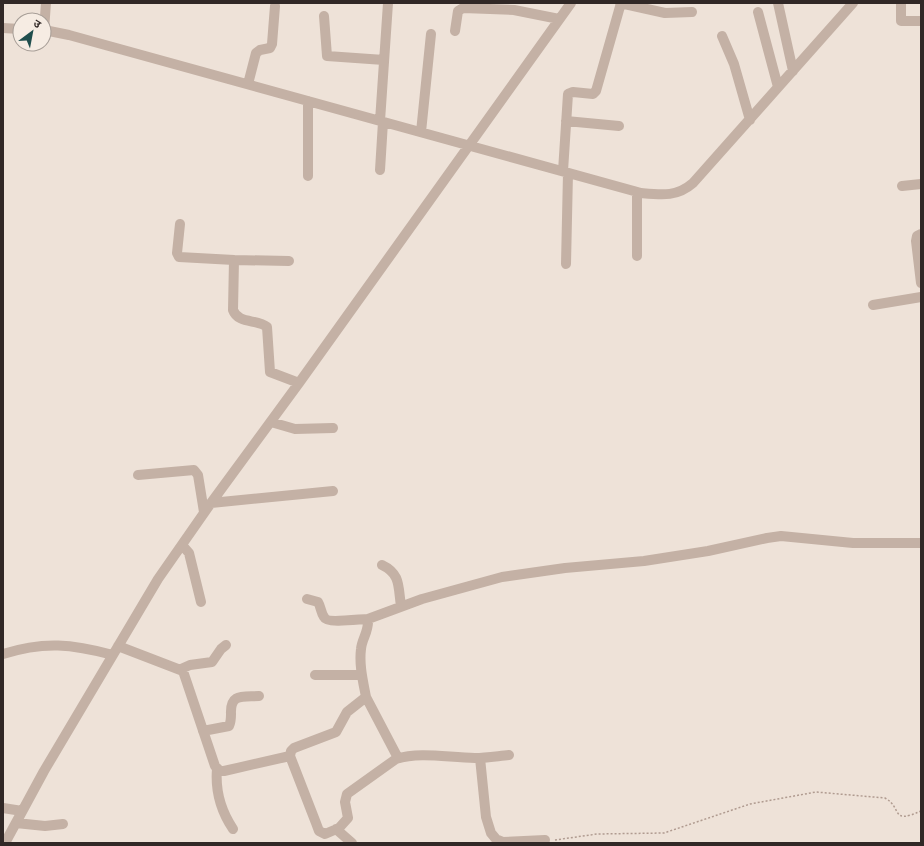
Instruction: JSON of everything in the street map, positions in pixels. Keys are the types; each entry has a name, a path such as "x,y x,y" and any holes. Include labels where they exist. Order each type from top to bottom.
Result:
{"street":[{"path":"380,170 384,60 388,3"},
{"path":"5,843 44,771 158,580 204,512 300,383 571,3"},
{"path":"566,264 566,121 569,93 593,94 596,91 620,3 665,13 692,12"},
{"path":"778,3 793,71"},
{"path":"52,32 248,84 308,105 382,124 421,132 637,195 662,195 675,194 684,191 703,173 853,3"},
{"path":"901,3 901,21 921,21"},
{"path":"248,84 256,53 260,50 270,48 272,44 275,6"},
{"path":"455,31 459,9 479,6 514,10 559,19"},
{"path":"758,12 778,87"},
{"path":"324,16 327,56 384,60"},
{"path":"421,132 431,34"},
{"path":"722,36 734,64 750,120"},
{"path":"308,105 308,176"},
{"path":"566,121 620,126"},
{"path":"902,186 921,184"},
{"path":"637,195 637,256"},
{"path":"180,224 177,253 179,257 289,261"},
{"path":"921,234 917,236 916,241 921,283"},
{"path":"234,260 234,314 241,319 265,325 268,330 270,372 300,383"},
{"path":"873,305 921,297"},
{"path":"271,422 295,429 333,428"},
{"path":"138,474 194,470 198,475 204,512"},
{"path":"211,503 333,491"},
{"path":"307,600 318,602 324,617 327,620 343,621 368,619 401,606 502,576 644,561 708,551 774,537 807,538 853,543 921,543"},
{"path":"182,545 189,554 201,602"},
{"path":"382,565 393,571 396,575 401,606"},
{"path":"368,619 367,631 361,647 360,656 366,696 398,758"},
{"path":"3,654 41,645 57,645 91,649 113,655"},
{"path":"181,669 190,665 212,662 221,649 226,645"},
{"path":"118,646 181,669 186,675 203,731 217,769 216,788 219,800 233,829"},
{"path":"315,675 362,675"},
{"path":"203,731 229,726 231,723 230,704 233,700 240,697 259,696"},
{"path":"366,696 347,712 336,732 294,748 291,751 290,756 319,831 325,834 336,829 348,818 344,802 347,794 387,764 398,758 439,755 480,758 509,755"},
{"path":"217,769 224,771 290,756"},
{"path":"480,758 486,817 491,833 496,839 503,842 545,840"},
{"path":"3,808 22,811"},
{"path":"16,822 45,826 63,824"},
{"path":"336,829 352,843"}],"path":[{"path":"545,840 597,834 664,833 750,804 816,792 885,798 889,800 896,812 902,816 910,816 921,811"}]}
